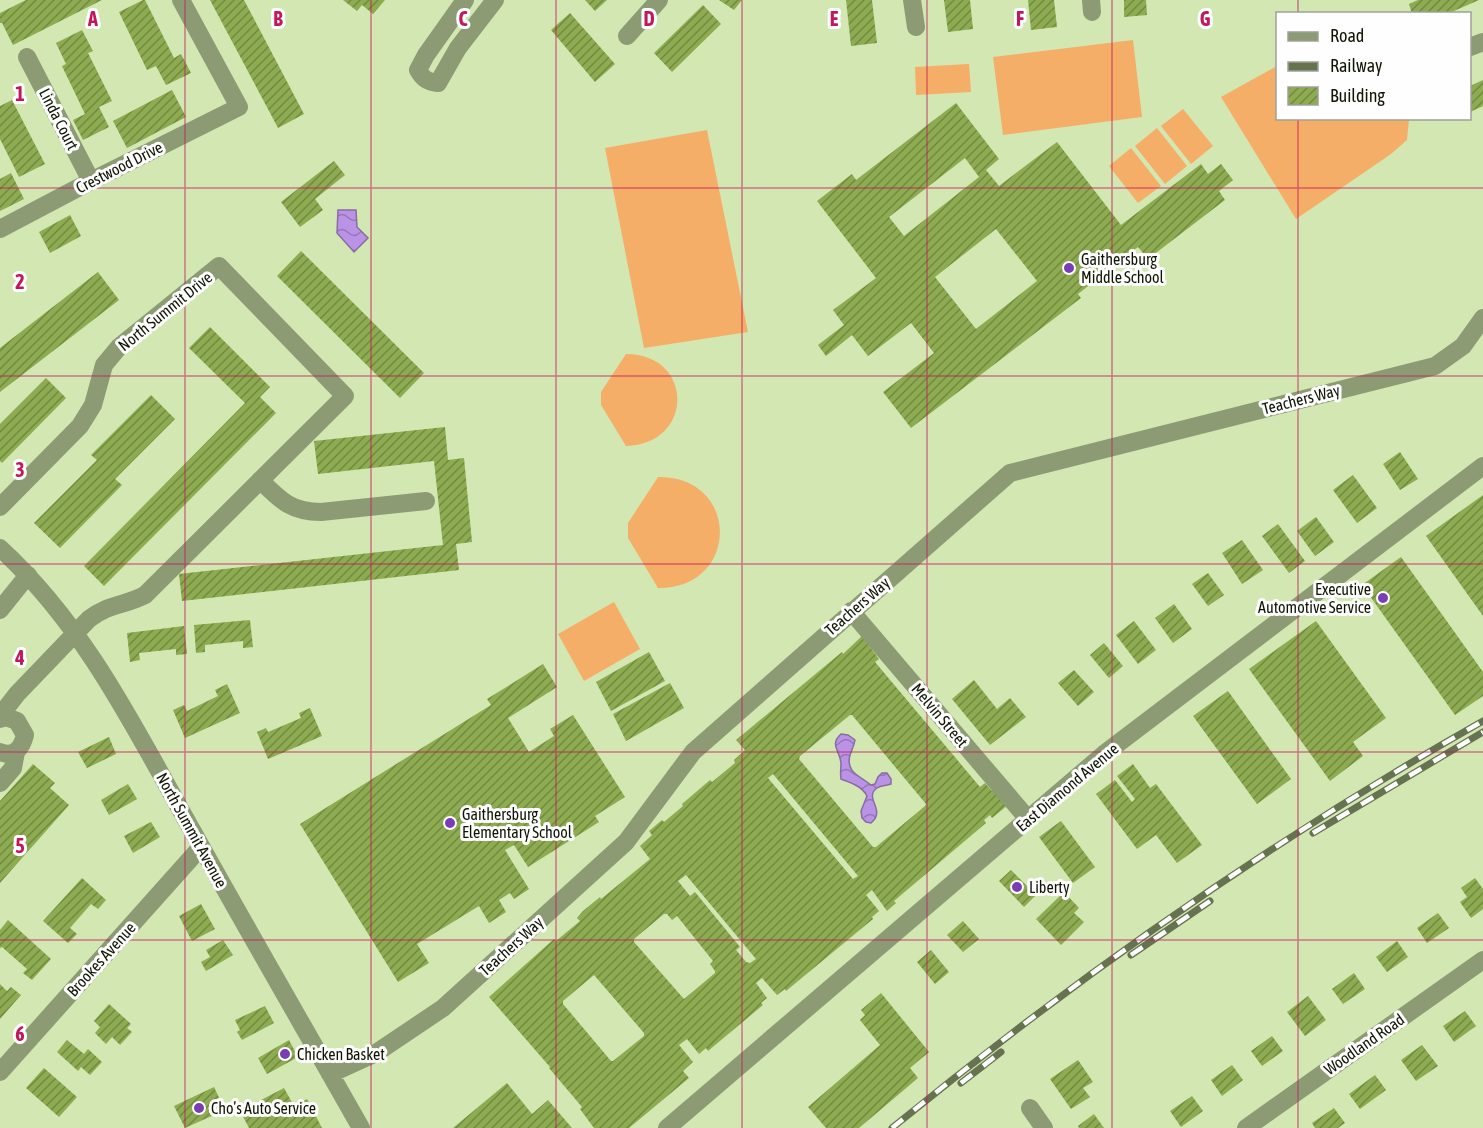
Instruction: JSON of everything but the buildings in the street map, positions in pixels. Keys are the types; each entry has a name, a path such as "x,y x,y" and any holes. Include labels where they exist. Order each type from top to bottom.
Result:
{"street":[{"name":"Crestwood Drive","path":"0,229 239,107 181,0"},
{"path":"465,0 418,70 421,76 431,82 438,83 458,48 495,0"},
{"path":"627,36 659,0"},
{"path":"912,0 916,27"},
{"name":"Linda Court","path":"27,57 91,181"},
{"name":"North Summit Drive","path":"0,507 80,426 93,405 104,365 119,347 219,266 345,396 145,595 131,602 102,609 75,632 17,694 0,718"},
{"name":"Teachers Way","path":"330,1074 376,1053 443,1008 626,842 693,752 1010,473 1435,366 1463,346 1483,318"},
{"name":"East Diamond Avenue","path":"667,1128 1104,754 1483,466"},
{"path":"260,480 280,500 306,512 426,501"},
{"name":"North Summit Avenue","path":"0,548 59,610 116,695 361,1128"},
{"path":"0,610 28,575"},
{"name":"Melvin Street","path":"851,611 1028,819"},
{"path":"0,718 12,718 18,721 25,735 23,744 8,752 13,768 0,783"},
{"name":"Brookes Avenue","path":"0,1072 201,847"},
{"name":"Woodland Road","path":"1246,1128 1483,960"},
{"path":"1030,1108 1044,1128"}],"shaded area":[{"path":"1133,40 1142,117 1003,135 993,57"},
{"path":"969,64 971,92 916,95 915,67"},
{"path":"1276,67 1276,120 1409,120 1407,140 1391,154 1296,219 1221,97"},
{"path":"1183,109 1213,146 1191,164 1161,126"},
{"path":"1157,128 1187,166 1165,184 1135,146"},
{"path":"707,130 748,332 644,348 605,148"},
{"path":"1131,148 1161,186 1138,203 1109,166"},
{"path":"626,354 649,358 665,368 674,383 677,400 674,416 664,431 648,442 626,446 601,405 601,392"},
{"path":"658,477 685,482 705,494 716,512 720,532 716,553 704,571 685,583 658,588 628,538 628,523"},
{"path":"614,602 640,649 584,681 558,634"}],"water":[{"path":"338,210 356,210 357,227 368,238 354,252 337,233"},
{"path":"841,734 848,735 855,740 849,761 855,774 871,785 875,784 882,773 887,773 891,779 891,784 879,787 873,792 877,813 871,823 862,818 861,811 867,796 865,793 856,785 841,779 841,763 835,745"}],"railway":[{"path":"892,1128 1033,1017 1179,912 1329,813 1483,721"},
{"path":"1313,833 1483,732"},
{"path":"1131,955 1210,901"},
{"path":"961,1083 1001,1052"}],"place":[{"name":"Gaithersburg Middle School","path":"1069,268"},
{"name":"Executive Automotive Service","path":"1383,598"},
{"name":"Gaithersburg Elementary School","path":"450,823"},
{"name":"Liberty","path":"1017,887"},
{"name":"Chicken Basket","path":"285,1054"},
{"name":"Cho’s Auto Service","path":"199,1108"}]}
